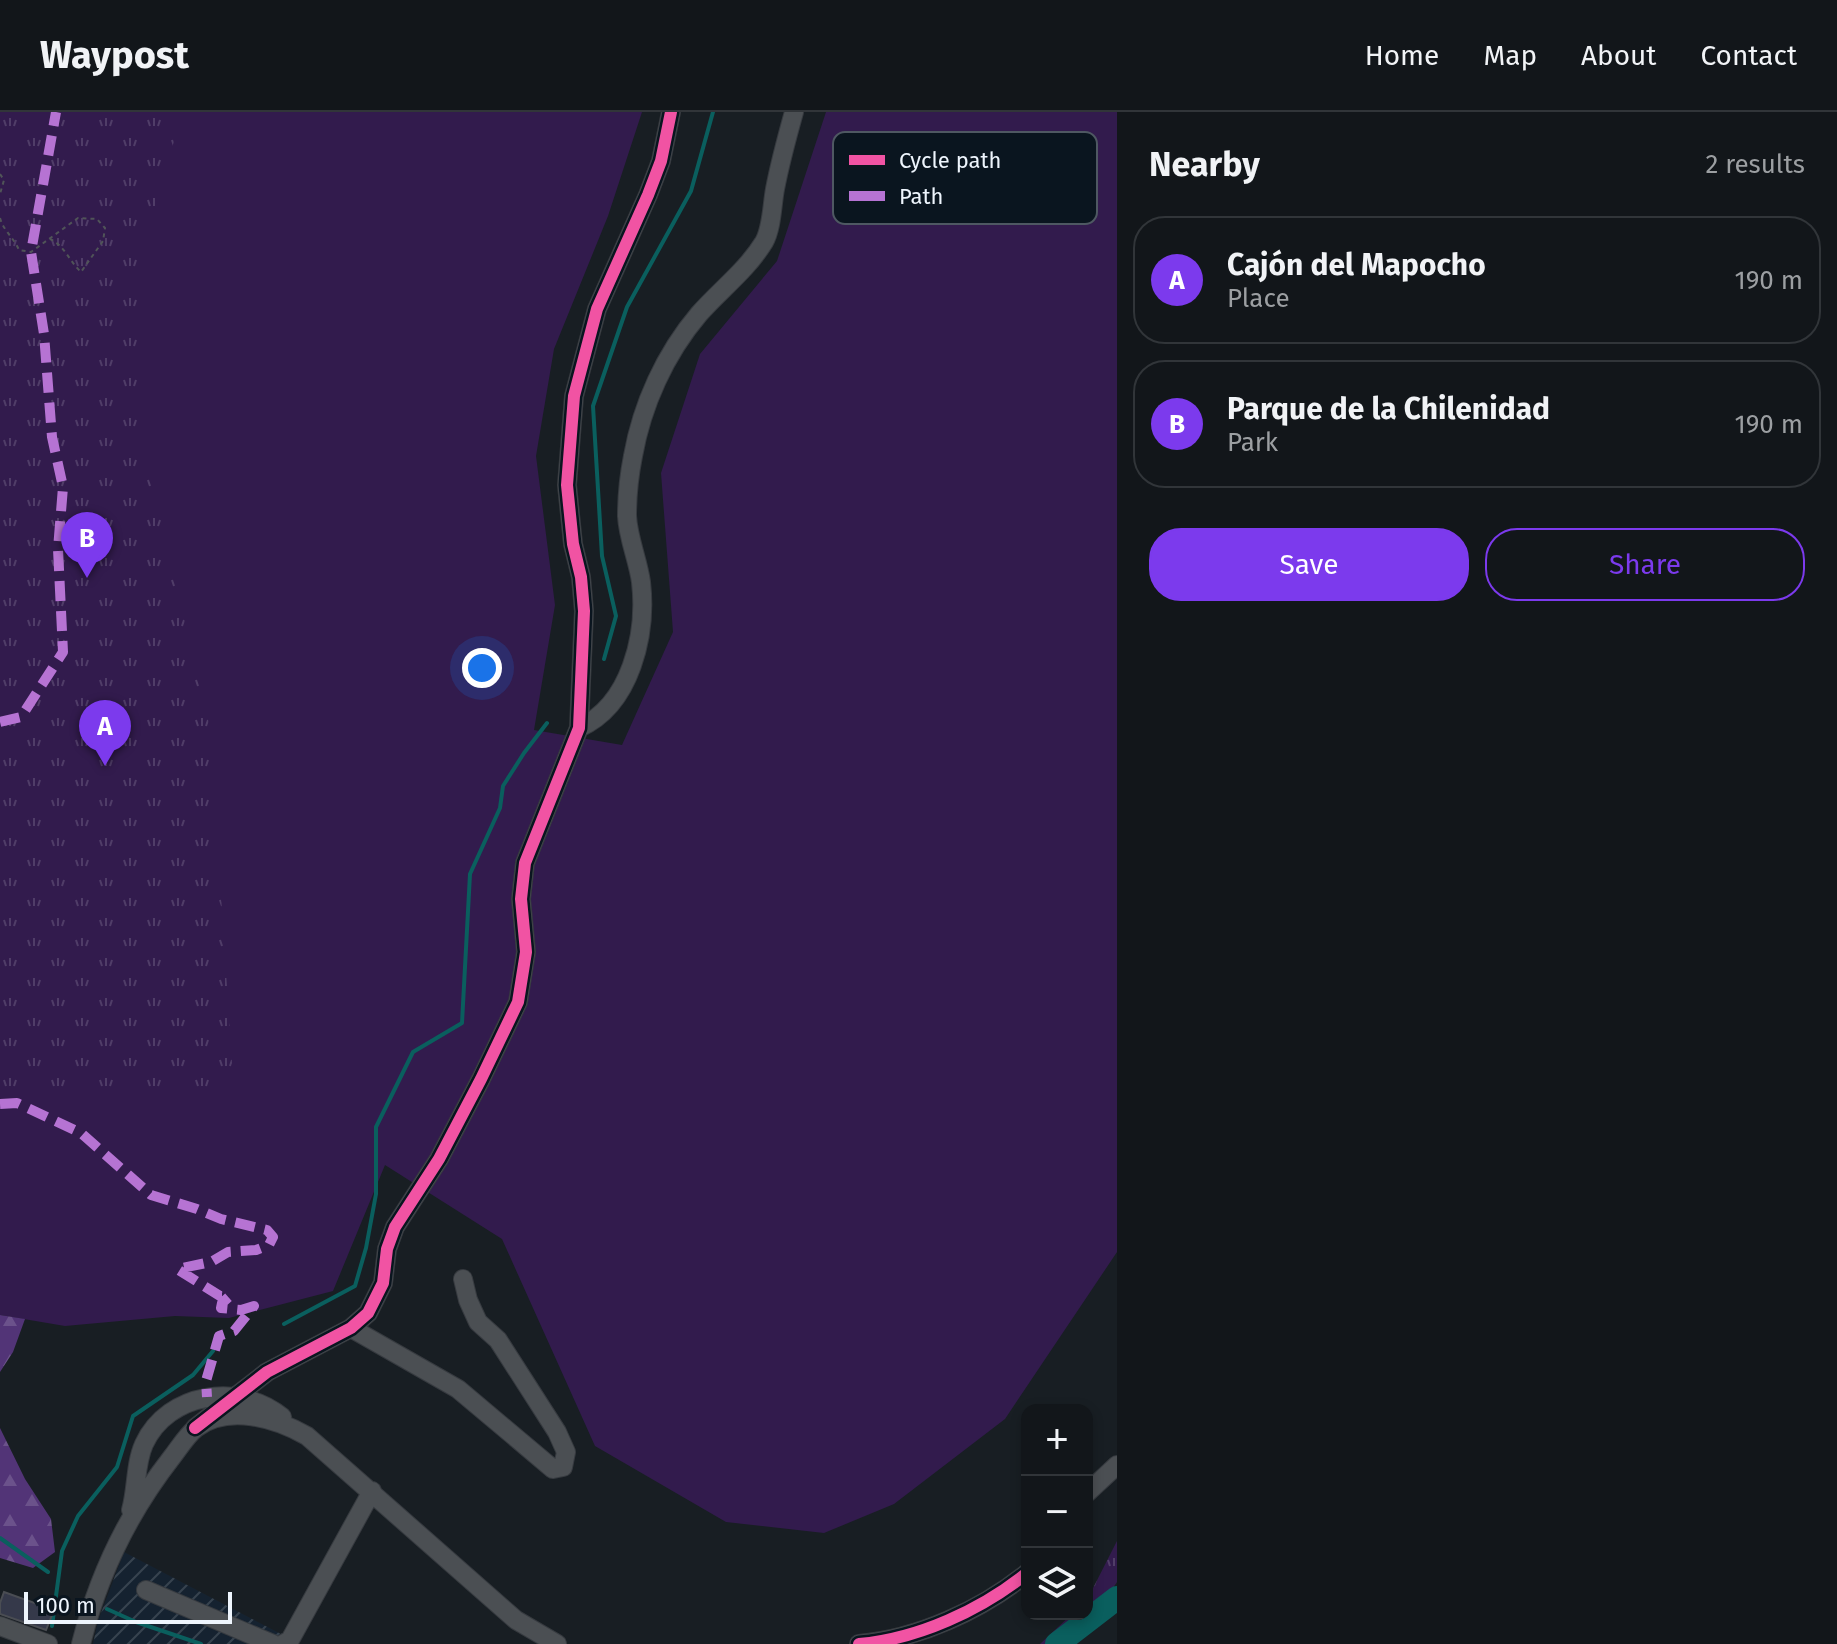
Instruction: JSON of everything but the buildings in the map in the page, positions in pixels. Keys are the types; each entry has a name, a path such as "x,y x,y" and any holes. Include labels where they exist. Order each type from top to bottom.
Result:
{"street":[{"path":"81,1644 97,1590 127,1525 164,1467 195,1428 267,1372 351,1328 374,1304 383,1283 387,1249 395,1227 439,1159 515,1010 525,969 526,942 521,899 525,863 579,728 584,603 573,544 567,485 574,396 597,309 661,161 671,112"},
{"path":"579,728 598,720 615,699 631,667 641,632 641,578 627,520 630,470 641,422 659,375 685,332 742,273 766,238 794,112"},
{"path":"351,1328 458,1389 553,1469 563,1467 566,1452 557,1432 498,1340 478,1322 463,1279"},
{"path":"127,1525 142,1448 156,1425 172,1410 195,1400 233,1397 268,1407 321,1447 516,1620 557,1644"},
{"path":"195,1428 242,1416 268,1419 294,1428"},
{"path":"1093,1487 1117,1465"},
{"path":"283,1644 290,1640 372,1491"},
{"path":"859,1644 891,1639 938,1623 982,1603 1021,1577"},
{"path":"146,1590 273,1644"},
{"path":"0,1626 48,1644"}],"path":[{"path":"0,174 4,180 0,194"},
{"path":"0,218 19,250 31,252 78,218 97,219 105,228 103,241 81,272 73,265 61,244 50,239"}],"shaded area":[{"path":"124,1552 281,1634 279,1644 93,1644 98,1621"}],"green space":[{"path":"0,112 642,112 608,216 554,349 536,456 555,605 534,730 622,745 673,632 661,473 700,354 777,261 826,112 1117,112 1117,1252 1005,1419 894,1504 824,1533 726,1522 595,1446 502,1239 385,1165 333,1291 229,1318 175,1316 65,1326 0,1315"},
{"path":"0,112 187,112 174,141 140,265 139,428 210,728 232,1063 227,1096 0,1088"},
{"path":"0,1315 25,1319 13,1352 0,1372"},
{"path":"0,1428 25,1479 51,1519 55,1552 33,1568 0,1558"},
{"path":"1117,1541 1117,1582 1093,1617 1093,1588"},
{"path":"1066,1620 1090,1620 1069,1644 1040,1644"}],"waterway":[{"path":"604,659 616,616 602,556 593,406 627,307 691,191 713,112"},
{"path":"284,1324 355,1286 376,1194 376,1127 413,1052 462,1023 470,874 500,808 503,786 547,723"},
{"path":"52,1626 62,1551 78,1516 117,1467 133,1416 193,1375 213,1351"},
{"path":"0,1538 48,1572"},
{"path":"1057,1644 1117,1598"},
{"path":"107,1609 201,1644"}],"marked path":[{"path":"0,722 21,717 63,652 58,549 63,487 52,437 44,334 31,252 56,112"},
{"path":"0,1104 17,1103 81,1133 151,1195 221,1219 267,1230 273,1237 269,1245 256,1250 228,1252 211,1262 177,1269 220,1296 230,1296 221,1308 241,1310 254,1306 234,1331 219,1336 206,1381 207,1397"}],"cycle path":[{"path":"195,1428 267,1372 351,1328 368,1313 383,1283 387,1249 395,1227 439,1159 518,1002 526,952 521,899 525,863 579,728 584,611 567,485 574,396 597,309 661,161 671,112"},
{"path":"859,1644 904,1636 948,1620 990,1599 1021,1577"}],"place":[{"name":"Parque de la Chilenidad","path":"87,578"},
{"name":"Cajón del Mapocho","path":"105,766"}]}
